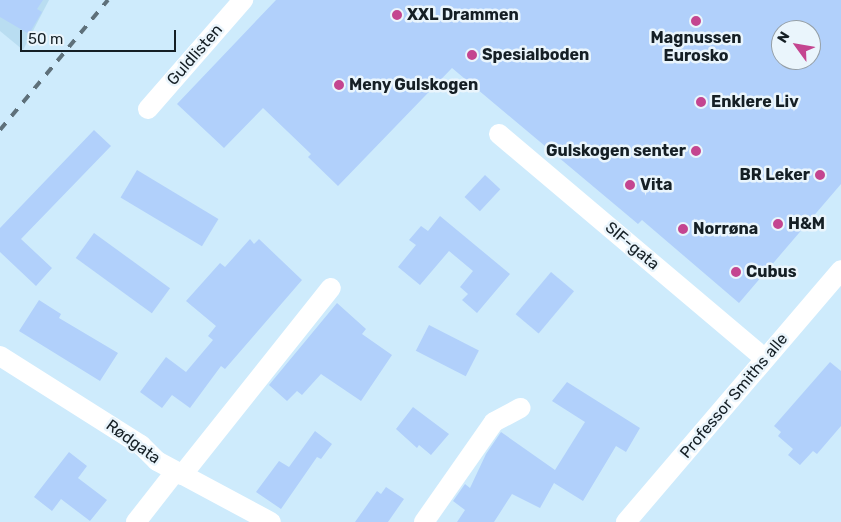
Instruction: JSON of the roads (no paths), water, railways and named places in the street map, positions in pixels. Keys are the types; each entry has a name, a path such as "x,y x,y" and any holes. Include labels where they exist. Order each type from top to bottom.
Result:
{"street":[{"name":"Guldlisten","path":"148,109 243,0"},
{"name":"SIF-gata","path":"499,134 765,359"},
{"name":"Professor Smiths alle","path":"626,522 841,270"},
{"path":"136,522 179,473 331,288"},
{"name":"Rødgata","path":"0,356 142,445 157,461 271,522"},
{"path":"424,522 494,422 520,408"}],"railway":[{"path":"0,130 108,0"}],"place":[{"name":"XXL Drammen","path":"397,15"},
{"name":"Magnussen Eurosko","path":"696,21"},
{"name":"Spesialboden","path":"472,55"},
{"name":"Meny Gulskogen","path":"339,85"},
{"name":"Enklere Liv","path":"701,102"},
{"name":"Gulskogen senter","path":"696,151"},
{"name":"BR Leker","path":"820,175"},
{"name":"Vita","path":"630,185"},
{"name":"H&M","path":"778,224"},
{"name":"Norrøna","path":"683,229"},
{"name":"Cubus","path":"736,272"}]}
